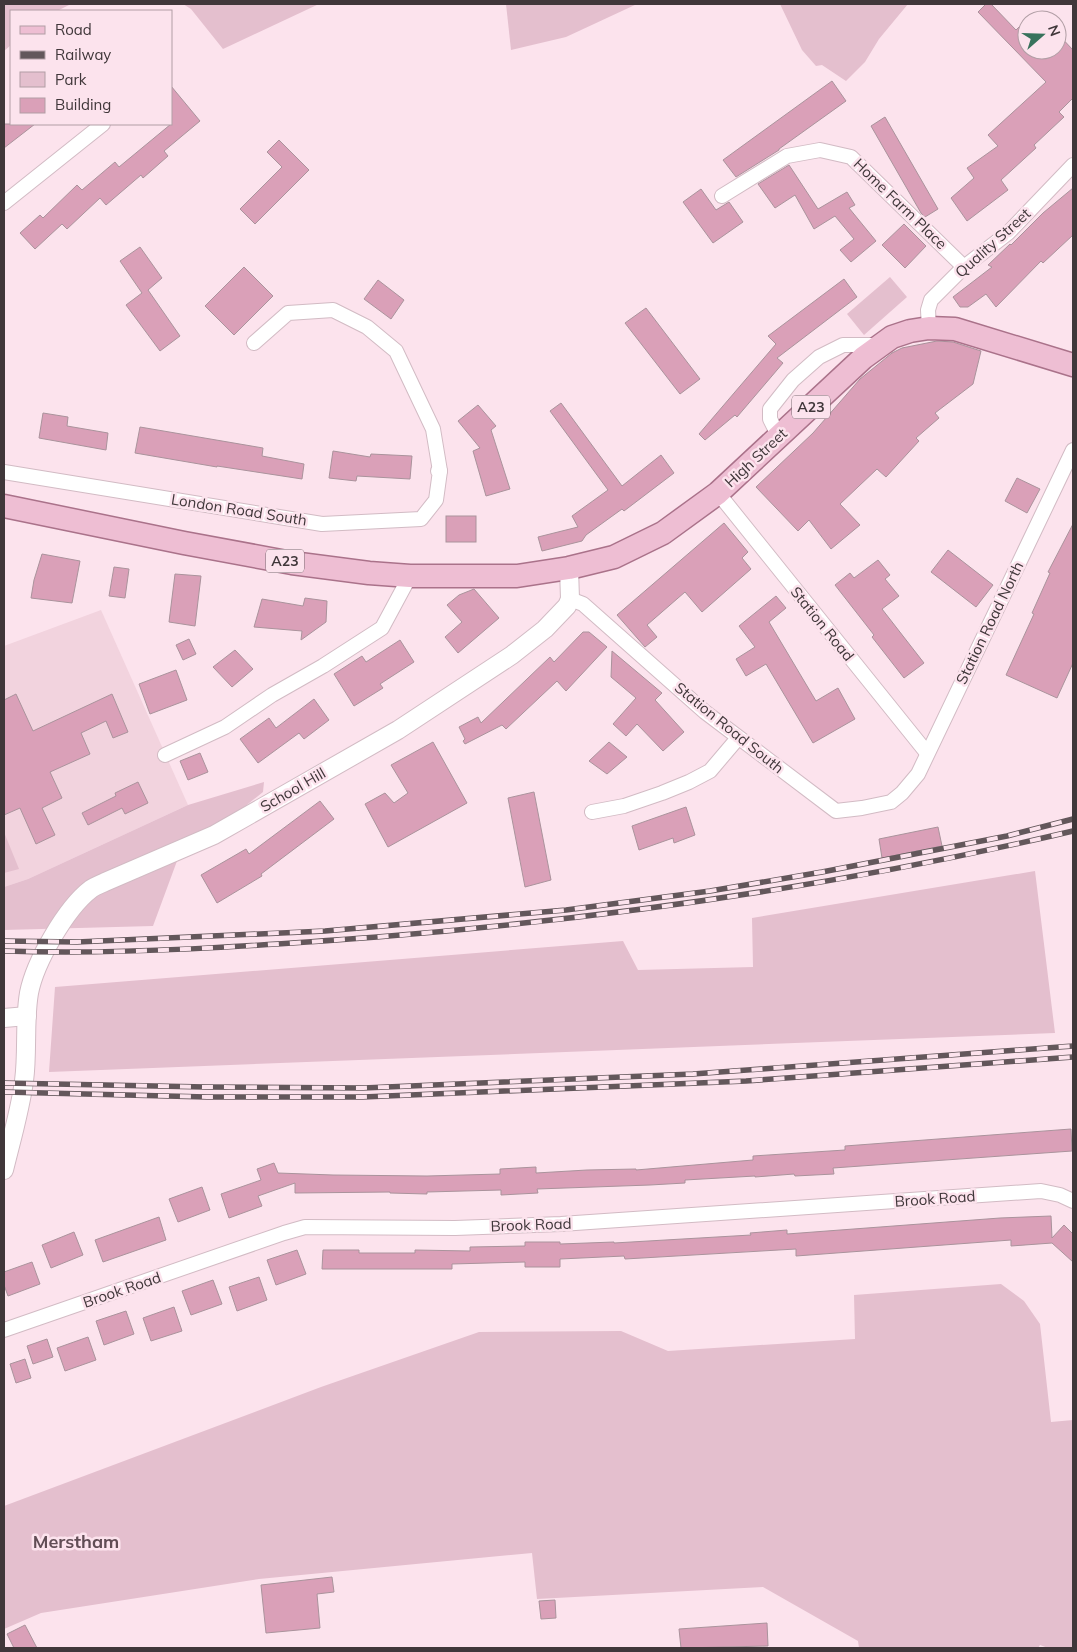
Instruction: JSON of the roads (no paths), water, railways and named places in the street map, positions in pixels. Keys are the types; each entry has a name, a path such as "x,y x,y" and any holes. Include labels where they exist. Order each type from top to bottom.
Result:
{"main road":[{"name":"High Street","path":"570,568 614,556 664,533 718,494 864,358 892,337 910,331 929,328 955,329 1073,364"},
{"name":"A23","path":"4,506 184,543 369,573 410,576 517,576 570,568"}],"street":[{"path":"4,203 102,125"},
{"name":"Home Farm Place","path":"722,196 787,156 820,150 851,157 964,267"},
{"name":"Quality Street","path":"929,328 928,310 931,300 964,267 1008,233 1073,165"},
{"name":"London Road South","path":"4,472 322,524 421,518 436,500 439,471 433,429 396,351 367,328 333,310 288,313 254,343"},
{"path":"778,437 770,418 770,409 794,380 820,357 843,345 880,345"},
{"name":"Station Road North","path":"902,793 918,774 1073,450"},
{"name":"Station Road","path":"718,494 928,753"},
{"path":"570,568 570,599"},
{"path":"165,755 224,727 272,695 382,628 410,576"},
{"name":"Station Road South","path":"570,599 584,604 698,706 836,811 887,803 895,800 902,793"},
{"name":"School Hill","path":"4,1170 18,1117 24,1080 29,992 36,968 58,928 74,907 92,889 214,835 398,730 512,655 562,613 570,599"},
{"path":"592,812 624,806 689,782 710,771 738,738"},
{"path":"4,1018 27,1016"},
{"name":"Brook Road","path":"4,1330 305,1227 455,1228 561,1224 1041,1191 1060,1195 1073,1201"}],"railway":[{"path":"4,941 77,942 325,931 566,910 710,891 822,872 1007,836 1073,819"},
{"path":"4,951 97,952 238,946 377,937 553,920 727,897 814,883 901,868 1073,831"},
{"path":"4,1083 363,1088 693,1074 1073,1046"},
{"path":"4,1092 207,1097 363,1097 746,1081 1073,1057"}],"district":[{"name":"Merstham","path":"76,1542"}]}
